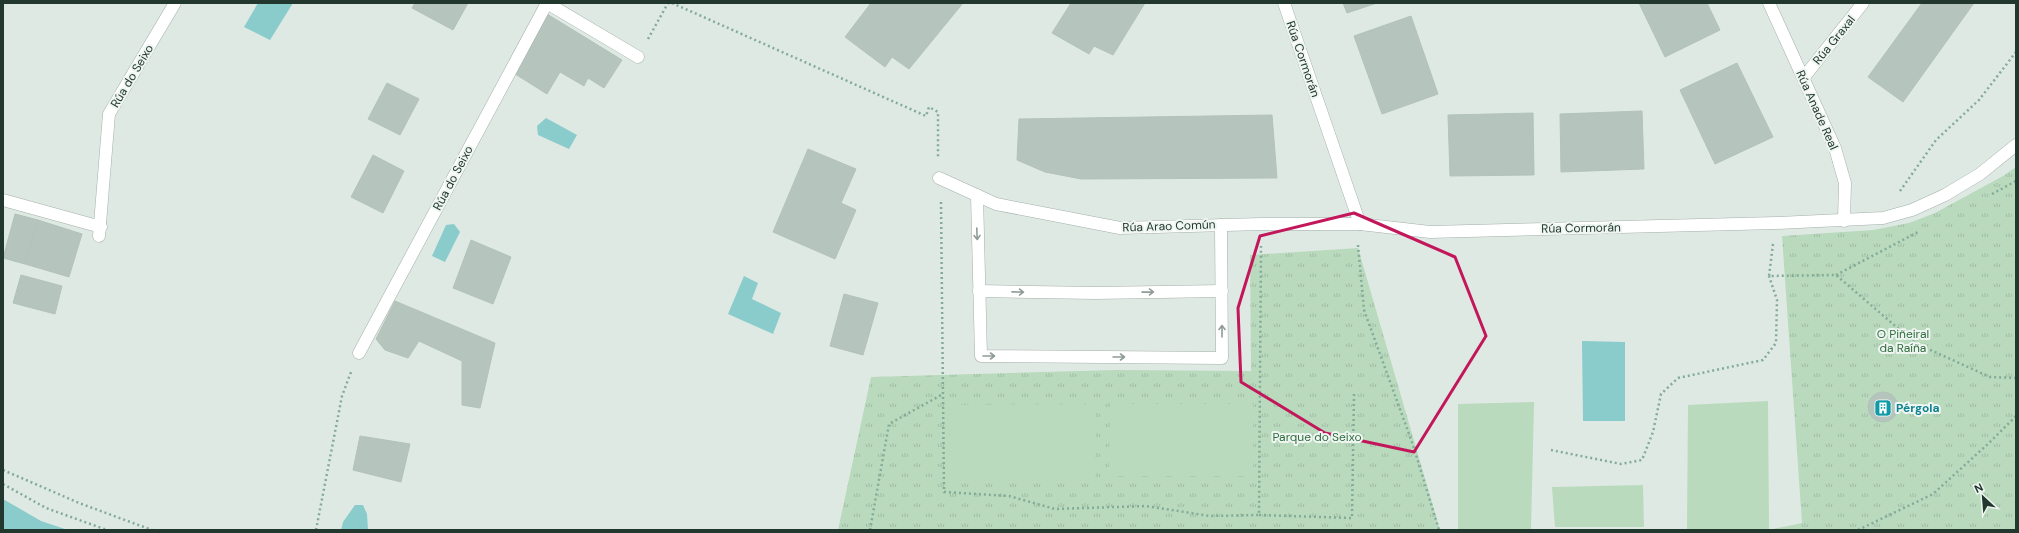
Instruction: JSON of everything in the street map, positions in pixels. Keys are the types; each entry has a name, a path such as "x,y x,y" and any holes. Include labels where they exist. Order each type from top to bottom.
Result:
{"street":[{"name":"Rúa do Seixo","path":"3,200 100,231 109,114 175,3"},
{"name":"Rúa do Seixo","path":"358,353 547,3 638,57"},
{"name":"Rúa Cormorán","path":"1284,3 1360,224 1430,232 1776,224 1883,218 1912,210 1945,195 1980,174 2016,145"},
{"name":"Rúa Anade Real","path":"1769,3 1804,77 1841,167 1845,183 1844,221"},
{"name":"Rúa Graxal","path":"1804,77 1863,3"},
{"name":"Rúa Arao Común","path":"939,178 996,204 1120,228 1261,224 1360,224"},
{"path":"977,195 981,356 1222,358 1221,225"},
{"path":"979,291 1095,293 1222,291"}],"path":[{"path":"638,57 668,3"},
{"path":"672,3 926,116 929,107 938,112 941,203 944,492 1009,496 1055,509 1146,506 1210,516 1352,518 1354,394"},
{"path":"1883,218 1912,172 1936,140 1979,100 2016,52"},
{"path":"1259,516 1261,224"},
{"path":"1360,224 1358,248 1364,310 1413,445 1440,530"},
{"path":"1551,450 1621,464 1642,460 1653,432 1661,394 1678,378 1763,360 1776,343 1777,300 1769,276 1776,224"},
{"path":"1769,276 1836,275 1915,343 1990,377 2016,378"},
{"path":"316,530 342,396 358,353"},
{"path":"870,530 889,424 943,394"},
{"path":"1858,530 1933,494 1990,443 2016,416"},
{"path":"3,470 79,503 152,530"},
{"path":"3,484 46,508 107,530"}],"highlighted area":[{"path":"1354,213 1455,257 1486,336 1414,452 1325,433 1241,382 1238,308 1260,236"}],"green space":[{"name":"O Piñeiral da Raíña","path":"2016,167 2016,530 1768,530 1802,523 1782,236 1873,230 1909,223 1935,213 2003,176"},
{"name":"Parque do Seixo","path":"1358,248 1440,530 838,530 871,377 1116,370 1251,371 1250,255"},
{"path":"1768,401 1769,530 1687,530 1688,405"},
{"path":"1534,402 1531,530 1458,530 1458,404"},
{"path":"1096,404 1095,478 950,479 950,405"},
{"path":"1110,404 1253,404 1253,476 1109,476"},
{"path":"1643,485 1644,527 1555,527 1552,487"}],"water":[{"path":"258,3 293,3 270,40 244,27"},
{"path":"546,118 577,135 569,149 538,135 537,126"},
{"path":"454,224 460,232 445,262 432,256 446,225"},
{"path":"744,276 758,283 752,299 781,313 773,334 728,314"},
{"path":"1582,341 1625,342 1625,421 1583,421"},
{"path":"3,499 41,521 68,530 3,530"},
{"path":"355,505 363,505 367,514 368,530 341,530 343,522"}],"building":[{"path":"415,3 468,3 453,30 412,8"},
{"path":"871,3 963,3 909,69 892,57 885,67 845,37"},
{"path":"1071,3 1145,3 1113,55 1094,46 1089,54 1052,33"},
{"path":"1343,3 1377,3 1347,13"},
{"path":"1639,3 1707,3 1720,30 1665,57"},
{"path":"1922,3 1974,3 1903,102 1868,77"},
{"path":"547,14 622,60 604,88 588,78 584,86 560,72 547,94 512,72"},
{"path":"1411,16 1438,94 1382,114 1354,36"},
{"path":"1737,63 1773,137 1715,164 1680,90"},
{"path":"387,83 419,99 400,135 368,119"},
{"path":"1642,111 1644,169 1561,172 1560,114"},
{"path":"1533,113 1534,175 1450,176 1448,115"},
{"path":"1272,115 1277,178 1081,179 1045,172 1017,160 1019,119"},
{"path":"808,149 856,169 841,203 856,210 835,259 773,232"},
{"path":"373,155 404,171 383,213 351,197"},
{"path":"15,214 38,220 25,264 3,258"},
{"path":"38,220 82,234 69,277 25,264"},
{"path":"471,240 511,257 493,304 453,288"},
{"path":"21,275 62,286 55,314 13,303"},
{"path":"844,294 878,303 863,355 830,346"},
{"path":"395,301 495,343 480,408 462,405 462,361 419,341 408,358 385,350 376,339"},
{"name":"Pérgola","path":"1883,392 1889,393 1897,401 1897,413 1889,421 1883,422 1877,421 1869,413 1868,407 1869,401 1877,393"},
{"path":"360,436 410,444 401,482 353,470"}],"place":[{"name":"Pérgola","path":"1883,408"}]}
